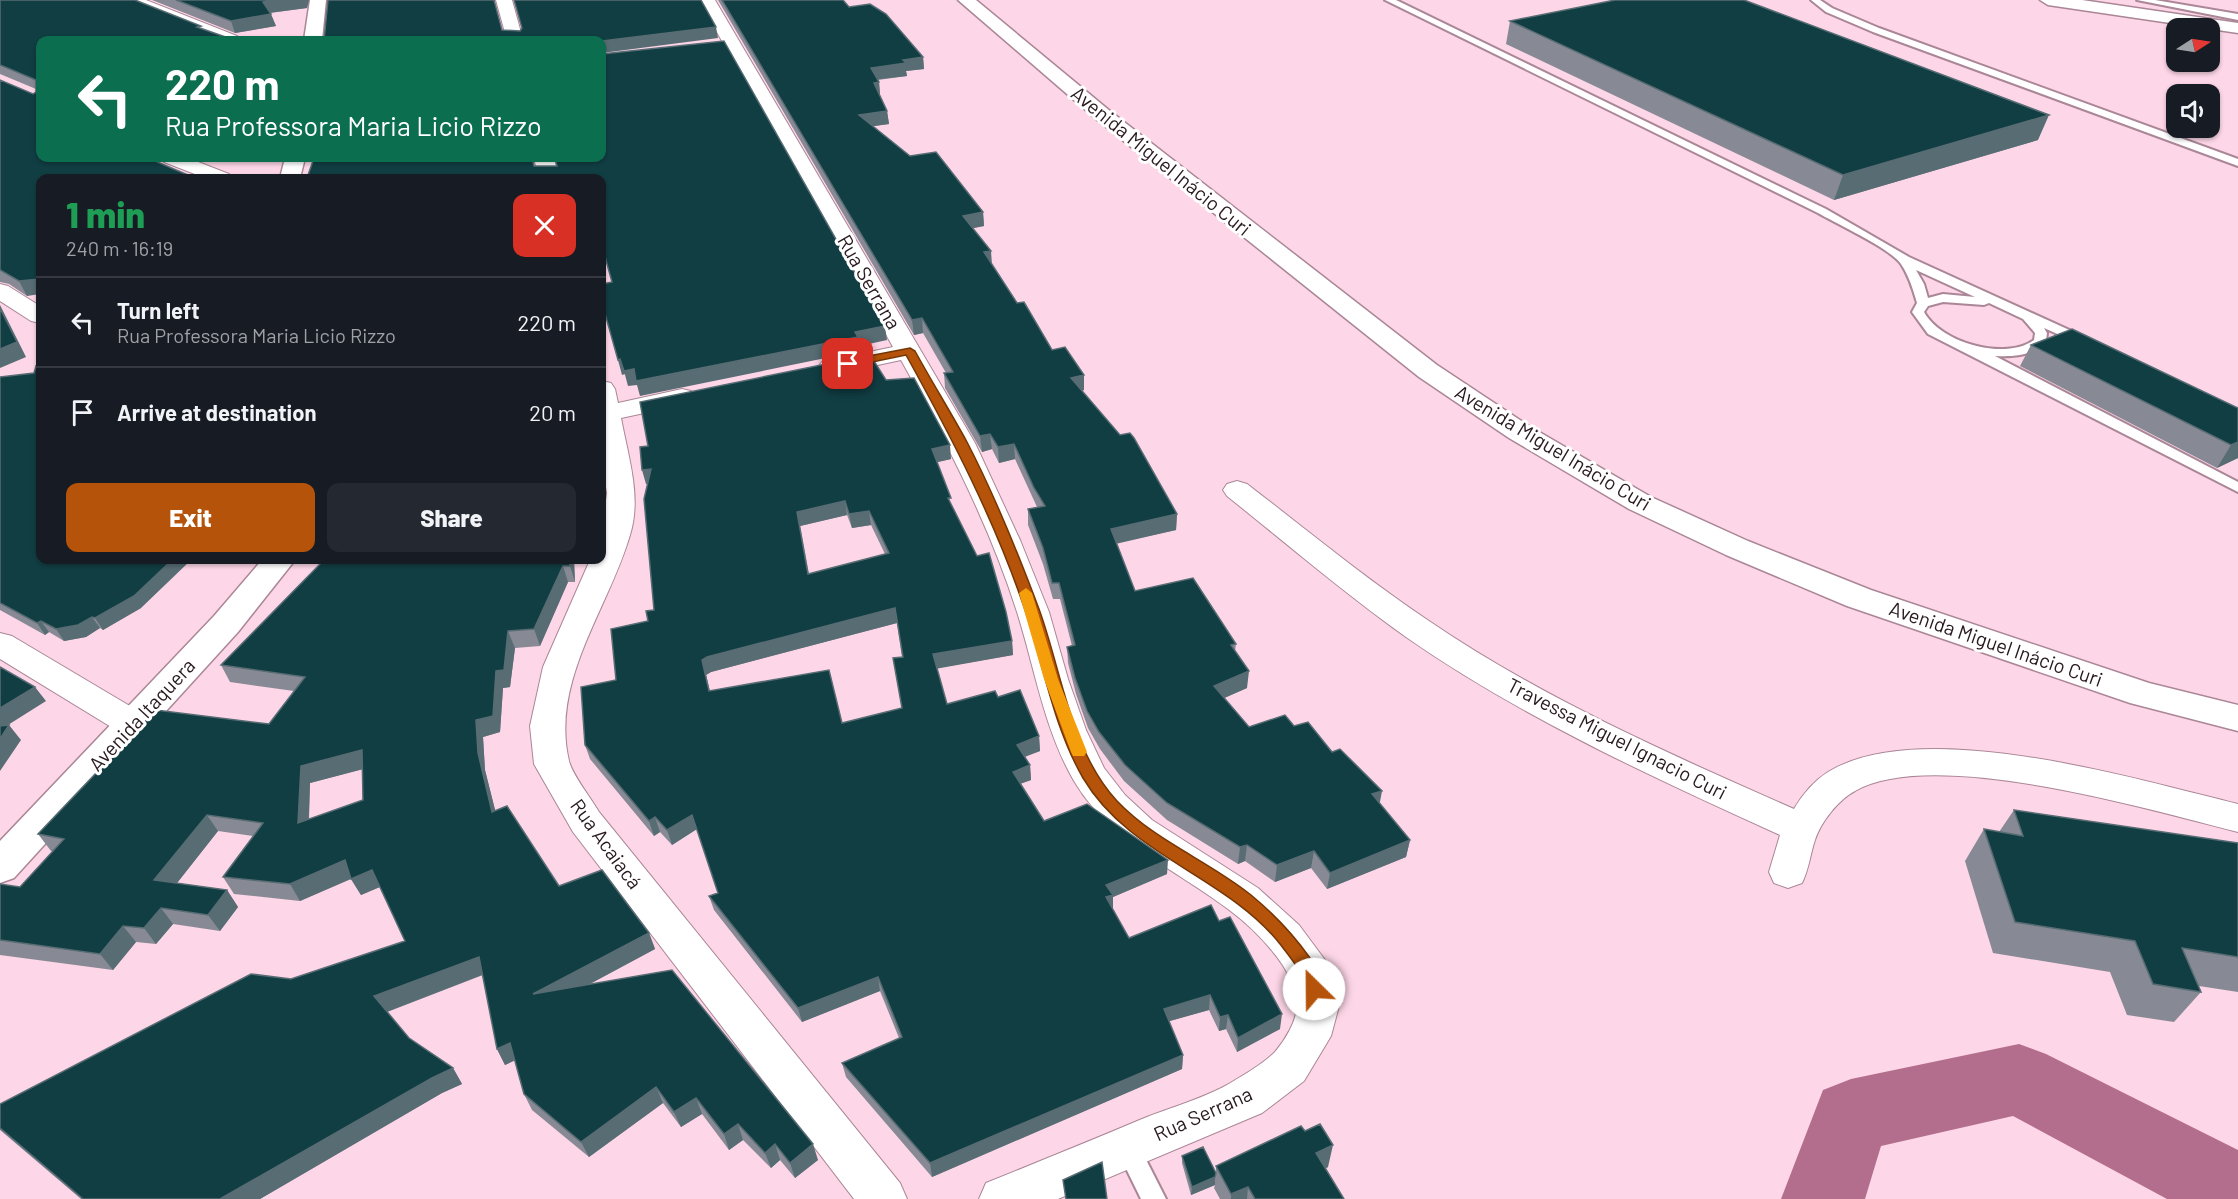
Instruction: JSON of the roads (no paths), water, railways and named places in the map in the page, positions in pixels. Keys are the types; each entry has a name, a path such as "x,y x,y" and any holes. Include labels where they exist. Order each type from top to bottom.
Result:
{"street":[{"path":"132,0 221,36"},
{"path":"314,36 318,0"},
{"path":"504,0 513,36"},
{"name":"Rua Serrana","path":"707,0 722,45 910,351 961,443 1001,529 1033,612 1051,679 1069,730 1089,775 1112,805 1139,830 1244,899 1285,937 1310,972 1318,1006 1310,1036 1289,1067 1246,1098 1003,1199"},
{"name":"Avenida Miguel Inácio Curi","path":"966,0 1103,115 1428,371 1519,432 1640,503 1737,548 1870,602 2143,693 2238,718"},
{"path":"2048,0 2238,28"},
{"path":"181,162 212,174"},
{"path":"0,291 36,314"},
{"path":"807,372 910,351"},
{"path":"606,405 701,393"},
{"name":"Rua Acaiacá","path":"606,420 621,493 616,534 606,558"},
{"name":"Travessa Miguel Ignacio Curi","path":"1237,490 1419,630 1518,691 1621,745 1801,828"},
{"name":"Avenida Itaquera","path":"0,867 226,624 276,564"},
{"name":"Rua Acaiacá","path":"603,564 560,667 547,726 552,764 585,822 883,1199"},
{"path":"0,644 133,724"},
{"path":"1788,872 1801,828 1821,801 1842,781 1862,771 1886,764 1926,761 1989,766 2077,780 2238,818"}],"lane":[{"path":"1389,0 1822,211 1905,260 2091,346"},
{"path":"1815,0 1829,10 1876,30 2238,164"},
{"path":"2141,0 2238,16"},
{"path":"1905,260 1918,284 1923,303 1918,312 1922,322 1932,332 1970,348 2238,488"},
{"path":"1923,303 1942,298 1960,298 2014,309 2041,333 2040,341 2032,349 1993,352 1970,348"},
{"path":"1128,1148 1154,1199"}],"waterway":[{"path":"1823,1199 1851,1116 2019,1079 2238,1193"}]}
